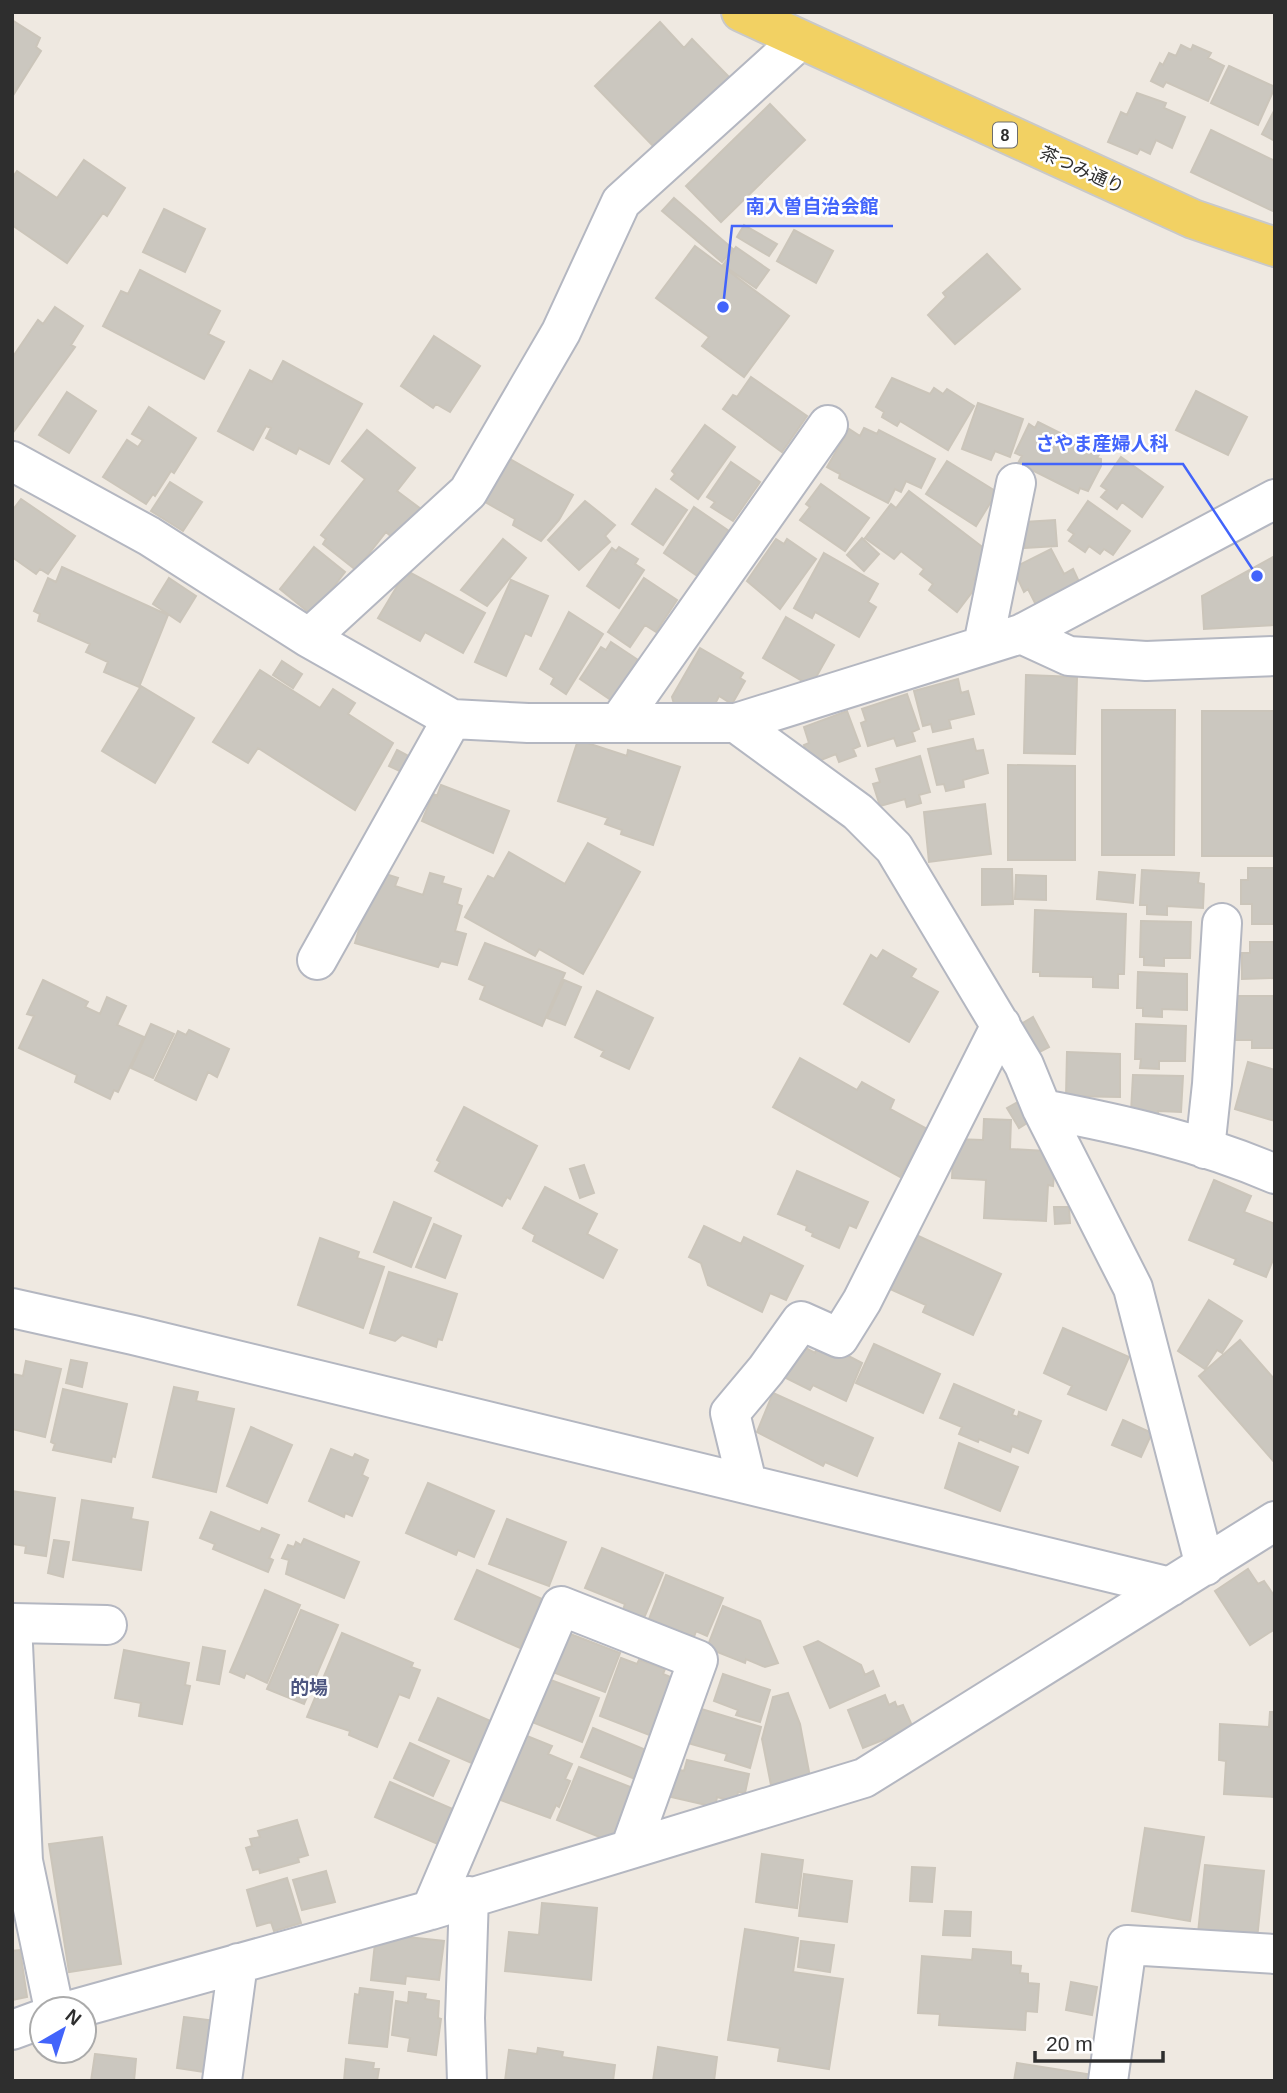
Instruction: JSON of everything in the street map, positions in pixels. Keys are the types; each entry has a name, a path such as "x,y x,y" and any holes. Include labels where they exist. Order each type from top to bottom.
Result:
{"main road":[{"name":"茶つみ通り","path":"741,12 1193,219 1275,247"}],"street":[{"path":"309,638 468,492 562,332 621,202 800,40"},
{"path":"619,722 828,425"},
{"path":"12,461 149,536 309,638 452,719 736,723 1021,634 1275,499"},
{"path":"983,645 1016,483"},
{"path":"1021,634 1069,656 1146,661 1275,656"},
{"path":"317,960 452,719"},
{"path":"736,723 858,812 894,848 1024,1065 1042,1109 1133,1288 1205,1566"},
{"path":"1205,1149 1212,1084 1222,923"},
{"path":"747,1483 730,1413 766,1370 801,1321 839,1338 862,1301 1001,1025"},
{"path":"1042,1109 1115,1123 1230,1154 1275,1174"},
{"path":"12,1308 1170,1587"},
{"path":"98,2003 431,1910 864,1778 1275,1521"},
{"path":"431,1910 561,1606 698,1660 630,1849"},
{"path":"51,1995 23,1861 12,1623 107,1625"},
{"path":"467,2081 465,2018 470,1896"},
{"path":"1108,2081 1127,1945 1275,1954"},
{"path":"222,2081 238,1963"}],"building":[{"path":"12,20 40,38 36,47 41,51 12,97"},
{"path":"660,22 684,48 692,39 730,78 657,150 595,86"},
{"path":"1181,45 1191,50 1193,45 1211,53 1208,58 1224,66 1208,101 1166,82 1163,87 1151,81 1160,63 1163,65 1169,53 1176,56"},
{"path":"1229,66 1275,87 1258,125 1211,103"},
{"path":"1137,93 1166,103 1164,108 1185,117 1172,148 1156,140 1150,154 1140,149 1137,154 1108,142 1121,112 1127,115"},
{"path":"770,104 805,140 721,222 686,186"},
{"path":"1275,109 1275,141 1262,134"},
{"path":"1211,130 1275,161 1275,212 1191,172"},
{"path":"84,160 125,188 107,216 103,213 67,263 12,225 12,178 17,171 57,198"},
{"path":"674,198 733,249 722,262 662,211"},
{"path":"164,209 205,229 185,272 143,252"},
{"path":"744,225 777,244 769,256 737,237"},
{"path":"794,230 833,251 816,283 777,261"},
{"path":"695,246 789,316 744,377 702,346 709,337 656,298"},
{"path":"736,247 769,270 756,288 723,265"},
{"path":"987,254 1020,289 955,344 928,315 946,297 943,293"},
{"path":"140,270 220,311 208,334 224,342 204,379 103,326 121,291 128,294"},
{"path":"55,307 83,326 71,345 75,347 12,434 12,358 38,320 43,324"},
{"path":"434,336 480,366 450,412 436,404 433,408 401,386"},
{"path":"283,361 362,404 329,464 299,448 296,454 266,438 271,428 266,426 253,450 218,431 250,370 272,382"},
{"path":"751,377 807,416 782,452 723,409 733,395 737,397"},
{"path":"892,378 930,394 934,388 943,394 947,389 974,406 948,450 900,421 897,426 882,417 884,412 876,407"},
{"path":"1196,391 1247,417 1228,455 1176,430"},
{"path":"67,392 96,411 69,453 39,435"},
{"path":"978,403 1023,419 1010,457 995,451 991,460 962,449"},
{"path":"149,407 196,438 174,473 171,471 155,496 153,494 146,504 103,477 127,440 138,447 143,440 132,434"},
{"path":"1038,422 1100,453 1097,458 1101,459 1101,466 1088,491 1080,488 1078,493 1018,463 1022,456 1015,453 1029,424 1035,428"},
{"path":"705,425 735,447 698,499 671,479 675,474 672,471"},
{"path":"864,428 877,434 879,430 935,459 921,488 906,481 901,492 895,489 888,503 839,478 840,474 827,467 849,429 860,436"},
{"path":"367,430 415,468 397,491 425,512 395,540 386,532 356,570 323,544 326,539 321,535 365,479 342,461"},
{"path":"503,455 573,495 559,520 541,541 513,525 515,519 478,498"},
{"path":"1121,457 1163,487 1142,517 1122,502 1117,509 1101,497 1107,490 1101,486"},
{"path":"947,461 997,492 976,526 926,494"},
{"path":"731,462 760,482 733,521 711,507 715,502 707,497"},
{"path":"170,482 202,502 183,531 151,511"},
{"path":"821,484 869,518 845,551 800,520 810,507 806,504"},
{"path":"656,489 687,510 663,545 632,524"},
{"path":"909,491 989,552 985,565 974,579 979,583 957,612 929,590 933,584 920,574 924,569 901,551 894,559 865,538 891,504 896,508"},
{"path":"21,499 75,536 48,574 40,569 36,574 12,557 12,511"},
{"path":"585,501 615,525 605,536 610,542 579,570 548,540"},
{"path":"1088,501 1130,531 1113,555 1104,549 1100,554 1089,546 1085,552 1069,541 1074,534 1068,530"},
{"path":"694,507 729,531 699,577 664,553"},
{"path":"1055,520 1057,546 1025,548 1024,522"},
{"path":"862,538 879,554 864,571 847,555"},
{"path":"503,539 526,558 487,606 461,590"},
{"path":"776,539 784,544 787,539 816,559 780,609 747,581"},
{"path":"314,547 345,572 312,615 280,589"},
{"path":"619,547 638,559 635,564 644,570 619,608 587,586 612,548 616,551"},
{"path":"1051,549 1064,574 1073,569 1082,588 1038,609 1028,589 1024,592 1013,568"},
{"path":"824,553 878,584 868,602 876,607 859,637 815,612 812,618 794,608"},
{"path":"1275,556 1275,625 1204,629 1202,596"},
{"path":"62,567 168,615 139,687 104,672 108,662 86,652 90,644 38,621 40,614 34,611 48,578 56,582"},
{"path":"405,573 409,576 411,573 485,613 463,653 425,632 420,641 378,618"},
{"path":"169,578 196,596 180,622 153,604"},
{"path":"644,578 677,600 656,632 645,625 630,647 608,632"},
{"path":"511,580 548,596 531,636 525,633 506,676 475,662"},
{"path":"569,612 603,634 566,694 551,684 554,678 540,669"},
{"path":"786,617 834,645 811,686 763,658"},
{"path":"611,642 638,660 611,700 580,679 601,647 606,650"},
{"path":"700,648 743,673 740,678 745,681 732,704 719,696 715,704 674,704 672,697"},
{"path":"282,661 302,674 293,688 273,675"},
{"path":"260,670 320,708 333,689 355,703 348,714 393,743 355,810 258,748 248,763 213,742"},
{"path":"1026,675 1077,677 1075,754 1024,753"},
{"path":"958,679 961,693 968,691 974,714 949,720 951,728 933,732 931,724 923,726 914,691"},
{"path":"141,686 194,718 155,783 102,751"},
{"path":"907,694 919,729 912,732 915,741 897,746 894,738 868,746 861,723 866,721 862,709"},
{"path":"1102,710 1175,710 1174,855 1102,855"},
{"path":"847,711 860,746 853,749 856,756 839,762 836,754 811,764 804,745 809,743 804,727"},
{"path":"1202,711 1275,711 1275,856 1202,856"},
{"path":"973,739 976,751 983,750 988,773 963,780 964,787 946,791 944,784 937,785 928,749"},
{"path":"578,740 627,756 628,750 680,767 653,845 621,834 622,830 605,824 608,818 558,801"},
{"path":"397,750 414,759 406,774 389,766"},
{"path":"920,756 930,792 919,795 921,803 907,807 905,799 880,806 873,784 880,782 876,769"},
{"path":"1008,765 1075,766 1075,860 1008,860"},
{"path":"441,785 509,811 493,853 422,821 433,794 437,796"},
{"path":"985,804 991,854 929,862 924,812"},
{"path":"588,843 640,872 583,974 539,949 535,956 465,917 488,876 494,879 509,852 565,884"},
{"path":"1248,868 1275,868 1275,924 1252,924 1252,904 1241,904 1241,880 1248,880"},
{"path":"982,869 1012,869 1013,904 982,905"},
{"path":"1142,870 1199,873 1198,883 1204,884 1203,908 1167,906 1167,915 1147,914 1147,905 1140,905"},
{"path":"376,871 398,878 395,886 423,895 430,873 444,877 442,883 461,889 457,904 462,906 455,931 466,934 457,965 441,961 438,967 355,943"},
{"path":"1099,872 1135,875 1133,903 1097,899"},
{"path":"1016,875 1046,876 1046,900 1015,899"},
{"path":"1035,910 1126,914 1124,974 1118,974 1118,988 1093,987 1093,977 1040,976 1040,972 1033,972"},
{"path":"1141,921 1191,922 1190,958 1164,958 1164,966 1144,965 1144,957 1140,957"},
{"path":"1250,942 1275,942 1275,978 1242,979 1242,953 1250,953"},
{"path":"485,943 565,973 542,1026 480,999 485,986 469,979"},
{"path":"883,950 916,969 911,977 938,992 909,1042 844,1004 871,955 877,959"},
{"path":"1138,972 1187,974 1187,1010 1162,1009 1162,1017 1143,1016 1143,1008 1137,1008"},
{"path":"43,980 88,1002 85,1007 100,1014 107,997 126,1006 117,1025 144,1037 118,1092 114,1090 110,1099 75,1082 77,1075 19,1048 34,1016 27,1014"},
{"path":"564,980 581,987 565,1025 547,1018"},
{"path":"597,991 653,1018 629,1069 601,1056 604,1051 575,1037"},
{"path":"1235,996 1275,996 1275,1048 1252,1048 1252,1040 1235,1040"},
{"path":"1033,1017 1049,1047 1032,1056 1016,1027"},
{"path":"151,1024 174,1034 153,1078 131,1068"},
{"path":"1136,1024 1186,1026 1185,1061 1159,1061 1159,1069 1140,1068 1141,1059 1135,1059"},
{"path":"189,1030 229,1049 217,1077 208,1072 196,1100 155,1080 178,1031 186,1035"},
{"path":"1067,1052 1120,1054 1120,1097 1066,1096"},
{"path":"800,1058 857,1090 862,1082 894,1100 890,1109 927,1129 900,1177 773,1107"},
{"path":"1248,1062 1275,1070 1275,1121 1235,1109"},
{"path":"1133,1075 1183,1076 1181,1112 1158,1111 1158,1120 1131,1112"},
{"path":"1023,1099 1035,1118 1019,1128 1007,1108"},
{"path":"464,1107 537,1146 510,1199 507,1197 502,1206 435,1171 440,1162 437,1160"},
{"path":"984,1119 1011,1120 1010,1149 1046,1151 1054,1174 1053,1186 1048,1185 1046,1221 984,1218 986,1180 952,1178 954,1139 983,1140"},
{"path":"584,1165 594,1193 580,1198 570,1169"},
{"path":"797,1171 868,1202 856,1228 849,1225 839,1248 812,1236 813,1233 806,1230 807,1226 778,1214"},
{"path":"1214,1180 1251,1196 1244,1212 1275,1224 1275,1255 1266,1277 1234,1264 1236,1259 1189,1240"},
{"path":"545,1187 597,1214 587,1234 617,1250 603,1278 533,1241 535,1235 523,1228"},
{"path":"394,1202 431,1218 411,1267 374,1252"},
{"path":"1054,1207 1069,1207 1070,1223 1055,1224"},
{"path":"434,1224 461,1236 445,1278 416,1267"},
{"path":"704,1226 741,1244 744,1237 803,1266 786,1300 770,1293 762,1312 708,1285 701,1263 689,1257"},
{"path":"914,1234 1001,1274 973,1335 923,1312 926,1305 890,1289"},
{"path":"320,1238 359,1252 357,1258 384,1267 363,1328 298,1305"},
{"path":"389,1272 457,1294 442,1340 438,1339 436,1347 402,1335 395,1341 370,1333"},
{"path":"1209,1300 1242,1321 1222,1353 1217,1350 1205,1369 1178,1351"},
{"path":"1063,1328 1129,1357 1106,1410 1068,1394 1072,1386 1044,1373"},
{"path":"1240,1340 1275,1380 1275,1463 1199,1376"},
{"path":"874,1344 940,1374 923,1413 856,1383"},
{"path":"800,1345 815,1353 819,1345 835,1349 862,1363 846,1401 813,1385 810,1390 784,1377"},
{"path":"71,1360 87,1363 82,1387 66,1383"},
{"path":"26,1361 61,1369 45,1437 12,1429 12,1374 23,1376"},
{"path":"954,1384 1014,1410 1012,1415 1018,1417 1019,1412 1041,1421 1028,1453 1012,1446 1010,1452 979,1439 978,1442 959,1434 962,1427 940,1418"},
{"path":"174,1387 198,1392 196,1401 234,1409 216,1492 153,1477"},
{"path":"63,1389 127,1404 115,1457 112,1456 111,1462 53,1450 55,1444 51,1442"},
{"path":"773,1393 873,1438 857,1476 825,1462 823,1466 757,1432"},
{"path":"1123,1420 1152,1433 1141,1457 1112,1445"},
{"path":"251,1427 292,1445 267,1503 227,1486"},
{"path":"959,1443 1018,1467 1000,1511 945,1488"},
{"path":"331,1449 353,1458 355,1454 368,1460 362,1475 368,1478 352,1516 345,1513 344,1517 309,1501"},
{"path":"428,1483 494,1511 474,1557 458,1550 456,1555 406,1533"},
{"path":"12,1491 55,1498 46,1556 25,1553 26,1546 12,1544"},
{"path":"82,1500 133,1508 131,1519 148,1522 141,1570 73,1560"},
{"path":"211,1512 260,1532 262,1528 279,1535 269,1558 273,1560 268,1572 213,1549 215,1544 200,1538"},
{"path":"507,1519 566,1542 549,1586 489,1564"},
{"path":"304,1539 359,1562 344,1598 286,1574 289,1560 282,1558 288,1545 294,1547 296,1542 301,1545"},
{"path":"54,1540 69,1542 63,1577 48,1573"},
{"path":"602,1548 663,1573 644,1618 623,1610 625,1604 585,1588"},
{"path":"1248,1569 1258,1584 1264,1581 1275,1597 1275,1629 1250,1645 1215,1591"},
{"path":"477,1570 542,1599 520,1648 455,1619"},
{"path":"666,1575 723,1598 707,1636 696,1631 694,1637 649,1619"},
{"path":"265,1590 300,1605 267,1683 246,1673 244,1678 230,1672"},
{"path":"723,1606 760,1621 778,1663 765,1667 746,1659 745,1663 707,1648"},
{"path":"301,1610 338,1625 304,1704 267,1689"},
{"path":"565,1632 620,1653 605,1692 550,1671"},
{"path":"342,1633 413,1663 411,1667 420,1670 409,1698 399,1694 377,1747 349,1735 350,1731 307,1717"},
{"path":"818,1641 861,1665 865,1675 873,1671 879,1686 830,1708 804,1647"},
{"path":"203,1647 225,1651 219,1684 197,1680"},
{"path":"124,1650 189,1663 185,1685 190,1686 182,1724 139,1716 141,1703 115,1698"},
{"path":"621,1658 637,1664 639,1660 665,1669 663,1674 673,1678 652,1736 600,1716"},
{"path":"723,1674 770,1690 760,1722 736,1715 738,1710 714,1701"},
{"path":"548,1679 599,1698 582,1742 532,1722"},
{"path":"788,1693 800,1724 810,1777 771,1785 762,1739 773,1697"},
{"path":"885,1695 889,1705 895,1702 897,1707 903,1705 913,1728 863,1748 848,1710"},
{"path":"438,1698 495,1723 476,1765 419,1740"},
{"path":"698,1708 761,1727 750,1768 725,1760 727,1754 688,1743"},
{"path":"1270,1712 1275,1712 1275,1797 1224,1794 1226,1761 1219,1760 1220,1724 1269,1727"},
{"path":"593,1728 646,1750 635,1779 581,1757"},
{"path":"522,1734 552,1746 548,1754 572,1764 565,1779 570,1781 559,1807 556,1805 550,1818 495,1798"},
{"path":"410,1743 449,1761 433,1796 394,1778"},
{"path":"687,1760 749,1774 745,1793 738,1792 736,1802 717,1797 715,1807 667,1796 676,1769 684,1771"},
{"path":"579,1767 633,1788 613,1836 609,1835 607,1840 557,1820"},
{"path":"390,1782 455,1810 440,1845 375,1817"},
{"path":"297,1820 308,1855 298,1858 299,1862 260,1873 259,1869 253,1870 246,1848 252,1846 250,1839 260,1837 258,1831"},
{"path":"1145,1828 1204,1837 1190,1921 1132,1911"},
{"path":"102,1837 121,1964 69,1972 49,1844"},
{"path":"762,1854 803,1860 797,1908 756,1902"},
{"path":"1205,1865 1264,1871 1257,1939 1198,1933"},
{"path":"912,1867 935,1868 932,1902 910,1901"},
{"path":"326,1871 335,1902 302,1910 293,1880"},
{"path":"804,1874 852,1881 847,1922 799,1916"},
{"path":"287,1878 301,1923 274,1931 271,1922 257,1926 247,1890"},
{"path":"542,1903 597,1908 591,1980 505,1971 509,1932 539,1935"},
{"path":"945,1911 971,1912 970,1936 943,1935"},
{"path":"745,1929 798,1938 793,1972 843,1979 829,2069 778,2061 780,2048 728,2040"},
{"path":"398,1936 444,1941 439,1980 406,1976 405,1984 371,1980 375,1943 382,1944 383,1938 397,1940"},
{"path":"801,1941 834,1945 830,1972 798,1967"},
{"path":"973,1949 1011,1952 1011,1965 1021,1966 1020,1973 1028,1974 1028,1983 1039,1984 1037,2012 1026,2011 1025,2030 939,2025 940,2014 918,2013 922,1956 972,1960"},
{"path":"20,1950 27,1997 12,2000 12,1951"},
{"path":"1071,1982 1097,1987 1092,2015 1066,2010"},
{"path":"360,1988 393,1992 387,2047 349,2043 355,1994 359,1995"},
{"path":"409,1992 426,1994 425,1999 439,2001 438,2018 441,2019 436,2055 408,2051 410,2038 392,2035 396,2001 408,2003"},
{"path":"184,2017 217,2021 211,2073 177,2068"},
{"path":"658,2047 717,2057 714,2081 653,2081"},
{"path":"538,2048 563,2052 562,2057 615,2065 613,2081 505,2081 509,2050 537,2054"},
{"path":"98,2054 136,2059 134,2081 91,2081 93,2065 98,2065"},
{"path":"346,2059 374,2063 373,2069 379,2069 377,2081 344,2081"},
{"path":"1017,2063 1087,2074 1086,2081 1014,2081"}],"place":[{"name":"南入曽自治会館","path":"723,307"},
{"name":"さやま産婦人科","path":"1257,576"}],"district":[{"name":"的場","path":"309,1687"}]}
